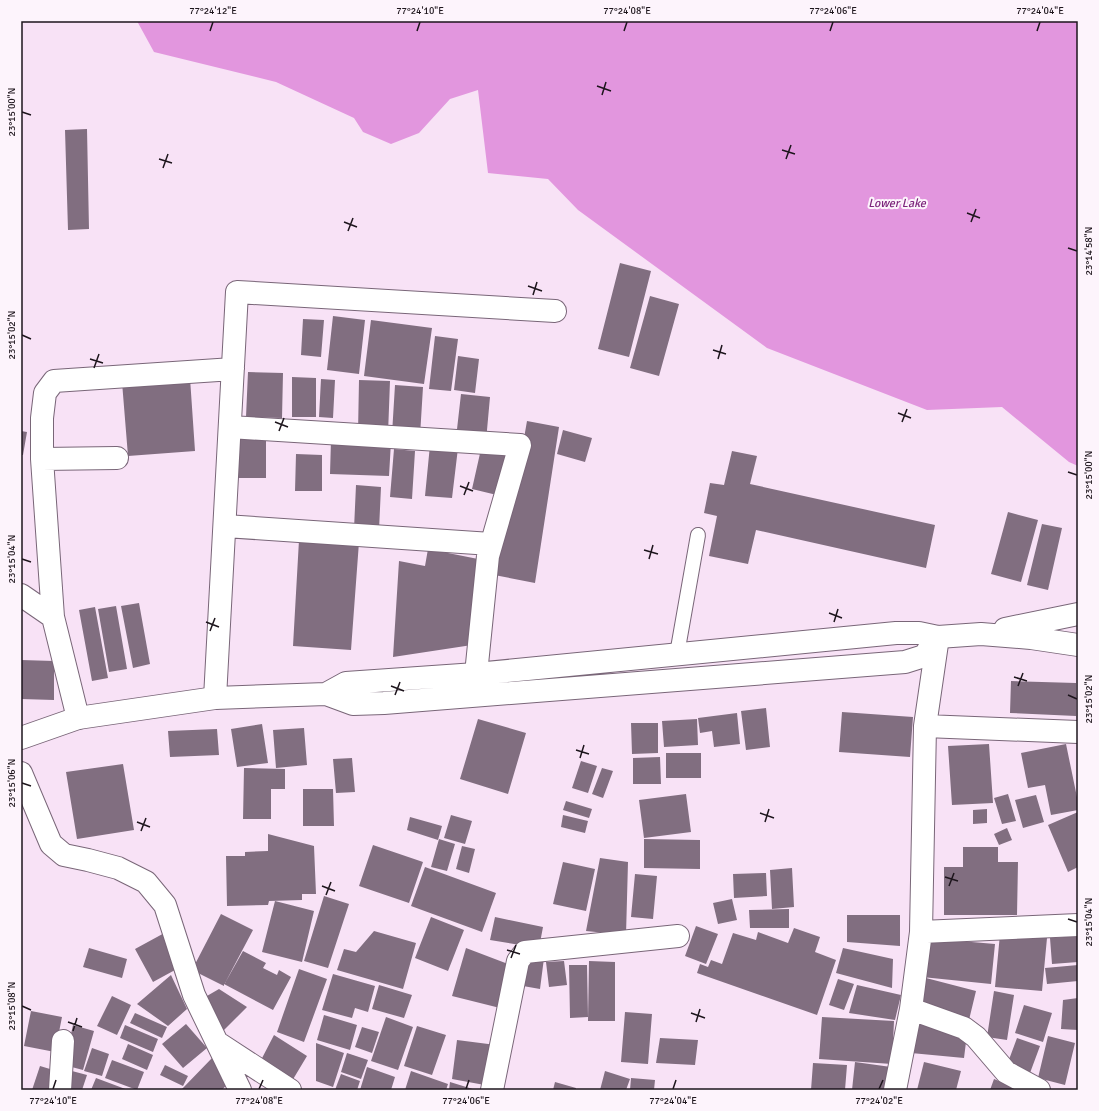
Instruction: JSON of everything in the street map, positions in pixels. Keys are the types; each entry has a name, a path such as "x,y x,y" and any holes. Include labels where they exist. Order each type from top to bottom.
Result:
{"street":[{"path":"215,698 237,292 555,311"},
{"path":"78,718 53,617 42,459 42,418 45,393 54,381 233,369"},
{"path":"230,427 520,445 488,556 476,674 480,696"},
{"path":"42,459 117,458"},
{"path":"225,526 491,544"},
{"path":"21,595 53,617"},
{"path":"326,694 346,683 476,674 896,632 919,633 938,637 981,634 1078,614"},
{"path":"981,634 1031,638 1078,645"},
{"path":"21,738 78,718 215,698 326,694 353,704 384,704 905,662 924,656 938,637"},
{"path":"895,1090 911,1009 922,932 925,726 938,637"},
{"path":"925,726 1078,732"},
{"path":"21,773 51,844 64,855 118,868 146,882 165,905 194,995 240,1090"},
{"path":"922,932 1078,925"},
{"path":"492,1090 518,961 525,952 678,936"},
{"path":"911,1009 964,1028 976,1037 1006,1072 1039,1090"},
{"path":"60,1090 63,1041"},
{"path":"218,1043 290,1090"}],"lane":[{"path":"677,654 698,535"}],"water":[{"name":"Lower Lake","path":"137,21 1078,21 1078,466 1069,462 1002,407 927,410 767,348 578,210 548,179 488,173 478,90 450,99 419,133 391,144 363,132 354,118 276,82 154,52"}],"building":[{"path":"87,129 89,229 68,230 65,130"},
{"path":"620,263 651,271 629,357 598,349"},
{"path":"650,296 679,304 659,376 630,368"},
{"path":"333,316 365,320 359,374 327,370"},
{"path":"303,319 324,320 321,357 301,355"},
{"path":"371,320 432,328 424,384 364,376"},
{"path":"435,336 458,339 451,391 429,389"},
{"path":"458,356 479,359 475,393 454,390"},
{"path":"248,372 283,373 282,418 246,417"},
{"path":"292,377 316,378 316,417 292,417"},
{"path":"190,378 195,451 128,456 122,382"},
{"path":"321,379 335,380 333,418 319,417"},
{"path":"359,380 390,381 388,434 358,433"},
{"path":"395,385 423,387 420,436 392,434"},
{"path":"461,394 490,397 486,441 456,438"},
{"path":"527,421 559,427 535,583 489,574 513,501"},
{"path":"563,430 592,438 585,462 557,454"},
{"path":"21,431 27,432 23,455 21,455"},
{"path":"232,438 266,438 266,478 232,478"},
{"path":"331,440 391,442 389,476 330,474"},
{"path":"430,445 458,448 452,498 425,496"},
{"path":"394,449 415,451 412,499 390,497"},
{"path":"481,449 510,452 501,496 472,489"},
{"path":"732,451 757,456 750,484 935,525 926,568 756,530 748,564 709,556 717,516 704,513 710,483 724,485"},
{"path":"296,454 322,455 322,491 295,491"},
{"path":"356,485 381,487 379,530 354,529"},
{"path":"1008,512 1038,520 1021,582 991,574"},
{"path":"1042,524 1062,528 1048,590 1027,585"},
{"path":"299,540 359,542 351,650 293,646"},
{"path":"428,549 478,559 472,645 393,657 399,561 425,566"},
{"path":"139,603 150,664 133,668 121,606"},
{"path":"116,606 127,669 109,672 98,609"},
{"path":"95,607 108,678 92,681 79,610"},
{"path":"21,660 54,661 54,700 21,699"},
{"path":"1011,681 1076,683 1076,716 1010,713"},
{"path":"766,708 770,747 746,750 741,711"},
{"path":"842,712 913,717 910,757 839,752"},
{"path":"737,713 740,744 714,747 712,731 700,733 698,718"},
{"path":"478,719 526,733 508,794 460,779"},
{"path":"697,719 698,745 664,747 662,721"},
{"path":"631,723 658,723 658,753 632,754"},
{"path":"262,724 268,763 237,767 231,729"},
{"path":"304,728 307,765 276,768 273,730"},
{"path":"217,729 219,755 170,757 168,731"},
{"path":"989,744 993,803 952,805 948,746"},
{"path":"1066,744 1078,802 1078,810 1051,815 1045,785 1028,788 1021,753"},
{"path":"666,753 701,753 701,778 666,778"},
{"path":"660,757 661,784 633,784 633,758"},
{"path":"352,758 355,792 336,793 333,759"},
{"path":"581,761 597,766 588,793 572,788"},
{"path":"123,764 134,830 77,839 66,772"},
{"path":"244,768 285,769 285,789 271,789 271,819 243,819"},
{"path":"602,768 613,771 603,798 592,794"},
{"path":"303,789 333,789 334,826 303,826"},
{"path":"686,794 691,832 644,838 639,800"},
{"path":"1008,794 1016,821 1002,824 994,798"},
{"path":"1036,795 1044,822 1023,828 1015,800"},
{"path":"566,801 592,809 589,818 563,810"},
{"path":"987,809 987,823 973,824 973,810"},
{"path":"1078,812 1078,867 1068,872 1048,825"},
{"path":"451,815 472,821 465,844 444,838"},
{"path":"563,815 588,821 585,833 561,827"},
{"path":"410,817 442,826 438,840 407,830"},
{"path":"1007,828 1012,840 999,845 994,834"},
{"path":"268,834 314,846 316,894 302,894 302,900 269,901 268,905 227,906 226,856 245,856 245,852 268,851"},
{"path":"439,839 455,844 447,871 431,867"},
{"path":"644,839 700,840 700,869 644,868"},
{"path":"373,845 423,862 409,903 359,886"},
{"path":"462,846 475,849 469,873 456,869"},
{"path":"963,847 998,847 998,862 1018,862 1017,915 944,915 944,867 963,867"},
{"path":"600,858 628,862 626,935 586,931"},
{"path":"563,862 595,869 586,911 553,904"},
{"path":"425,867 496,893 482,932 411,906"},
{"path":"792,868 794,907 772,909 770,870"},
{"path":"766,873 767,896 734,898 733,874"},
{"path":"635,874 657,876 653,919 631,917"},
{"path":"324,896 349,904 328,968 304,961"},
{"path":"732,899 737,920 718,924 713,903"},
{"path":"275,901 314,911 302,962 262,952"},
{"path":"789,909 789,928 750,928 749,910"},
{"path":"221,914 253,930 225,983 243,951 266,963 263,968 277,975 279,970 291,977 273,1010 224,984 224,986 192,970"},
{"path":"847,915 900,915 900,946 847,942"},
{"path":"431,917 464,930 448,971 415,958"},
{"path":"495,917 543,927 539,948 490,940"},
{"path":"696,926 718,934 706,964 685,956"},
{"path":"794,928 820,937 815,952 836,960 817,1015 697,973 700,964 708,967 711,960 722,964 733,933 756,940 758,932 788,943"},
{"path":"168,931 175,970 153,982 135,949"},
{"path":"374,931 416,943 403,989 337,970 344,949 356,952"},
{"path":"1000,934 1047,938 1042,991 995,987"},
{"path":"1078,936 1078,962 1052,964 1050,938"},
{"path":"925,938 995,944 991,984 922,977"},
{"path":"89,948 127,959 122,978 83,967"},
{"path":"466,948 513,966 504,1009 452,996"},
{"path":"843,948 893,959 892,988 836,973"},
{"path":"528,956 544,958 540,989 523,986"},
{"path":"564,961 567,985 549,987 546,962"},
{"path":"589,961 615,962 615,1021 588,1021"},
{"path":"569,965 587,965 588,1017 570,1018"},
{"path":"1078,965 1078,981 1047,984 1045,968"},
{"path":"299,969 327,979 304,1042 277,1032"},
{"path":"333,974 375,986 368,1012 355,1008 352,1018 322,1010"},
{"path":"171,975 187,1009 168,1026 137,1004"},
{"path":"926,978 976,991 969,1020 919,1007"},
{"path":"838,979 854,984 844,1010 829,1005"},
{"path":"379,985 412,995 404,1018 372,1009"},
{"path":"857,985 901,995 895,1020 849,1013"},
{"path":"219,989 247,1007 219,1035 200,1000"},
{"path":"994,991 1014,995 1007,1040 987,1037"},
{"path":"112,996 131,1005 117,1035 97,1026"},
{"path":"1078,998 1078,1030 1061,1029 1063,1000"},
{"path":"1024,1005 1052,1013 1043,1042 1015,1033"},
{"path":"31,1011 62,1017 55,1052 24,1046"},
{"path":"625,1012 652,1014 648,1064 621,1062"},
{"path":"135,1013 167,1027 162,1038 130,1023"},
{"path":"324,1015 357,1025 350,1050 317,1040"},
{"path":"386,1017 413,1027 398,1070 371,1061"},
{"path":"822,1017 894,1021 892,1064 819,1059"},
{"path":"917,1020 967,1034 964,1058 911,1053"},
{"path":"186,1024 207,1048 183,1068 162,1044"},
{"path":"73,1025 94,1031 83,1070 64,1065"},
{"path":"125,1025 158,1039 153,1052 120,1038"},
{"path":"417,1026 446,1035 432,1075 404,1066"},
{"path":"362,1027 379,1032 372,1053 355,1047"},
{"path":"274,1035 307,1056 292,1081 260,1062"},
{"path":"1048,1036 1075,1043 1065,1085 1038,1078"},
{"path":"660,1038 698,1040 695,1065 656,1063"},
{"path":"1017,1038 1040,1046 1030,1073 1007,1065"},
{"path":"457,1040 496,1045 490,1086 452,1079"},
{"path":"316,1043 344,1053 333,1087 316,1081"},
{"path":"128,1044 153,1055 147,1070 122,1059"},
{"path":"92,1048 109,1054 102,1076 84,1071"},
{"path":"347,1053 368,1060 361,1079 341,1072"},
{"path":"213,1057 230,1081 222,1090 181,1090"},
{"path":"112,1060 144,1072 137,1090 105,1078"},
{"path":"855,1062 891,1067 888,1090 852,1090"},
{"path":"924,1062 961,1071 956,1090 917,1090"},
{"path":"813,1063 847,1065 845,1090 811,1090"},
{"path":"165,1065 188,1076 183,1086 160,1075"},
{"path":"40,1066 60,1072 54,1090 32,1090"},
{"path":"367,1067 395,1077 391,1090 360,1090"},
{"path":"72,1071 87,1075 82,1090 67,1090"},
{"path":"411,1071 448,1084 446,1090 405,1090"},
{"path":"605,1071 630,1079 626,1090 600,1090"},
{"path":"341,1074 360,1081 357,1090 335,1090"},
{"path":"96,1078 128,1090 91,1090"},
{"path":"631,1078 655,1080 654,1090 630,1090"},
{"path":"994,1079 1022,1090 990,1090"},
{"path":"450,1082 476,1090 449,1090"},
{"path":"555,1082 576,1088 576,1090 553,1090"}]}
